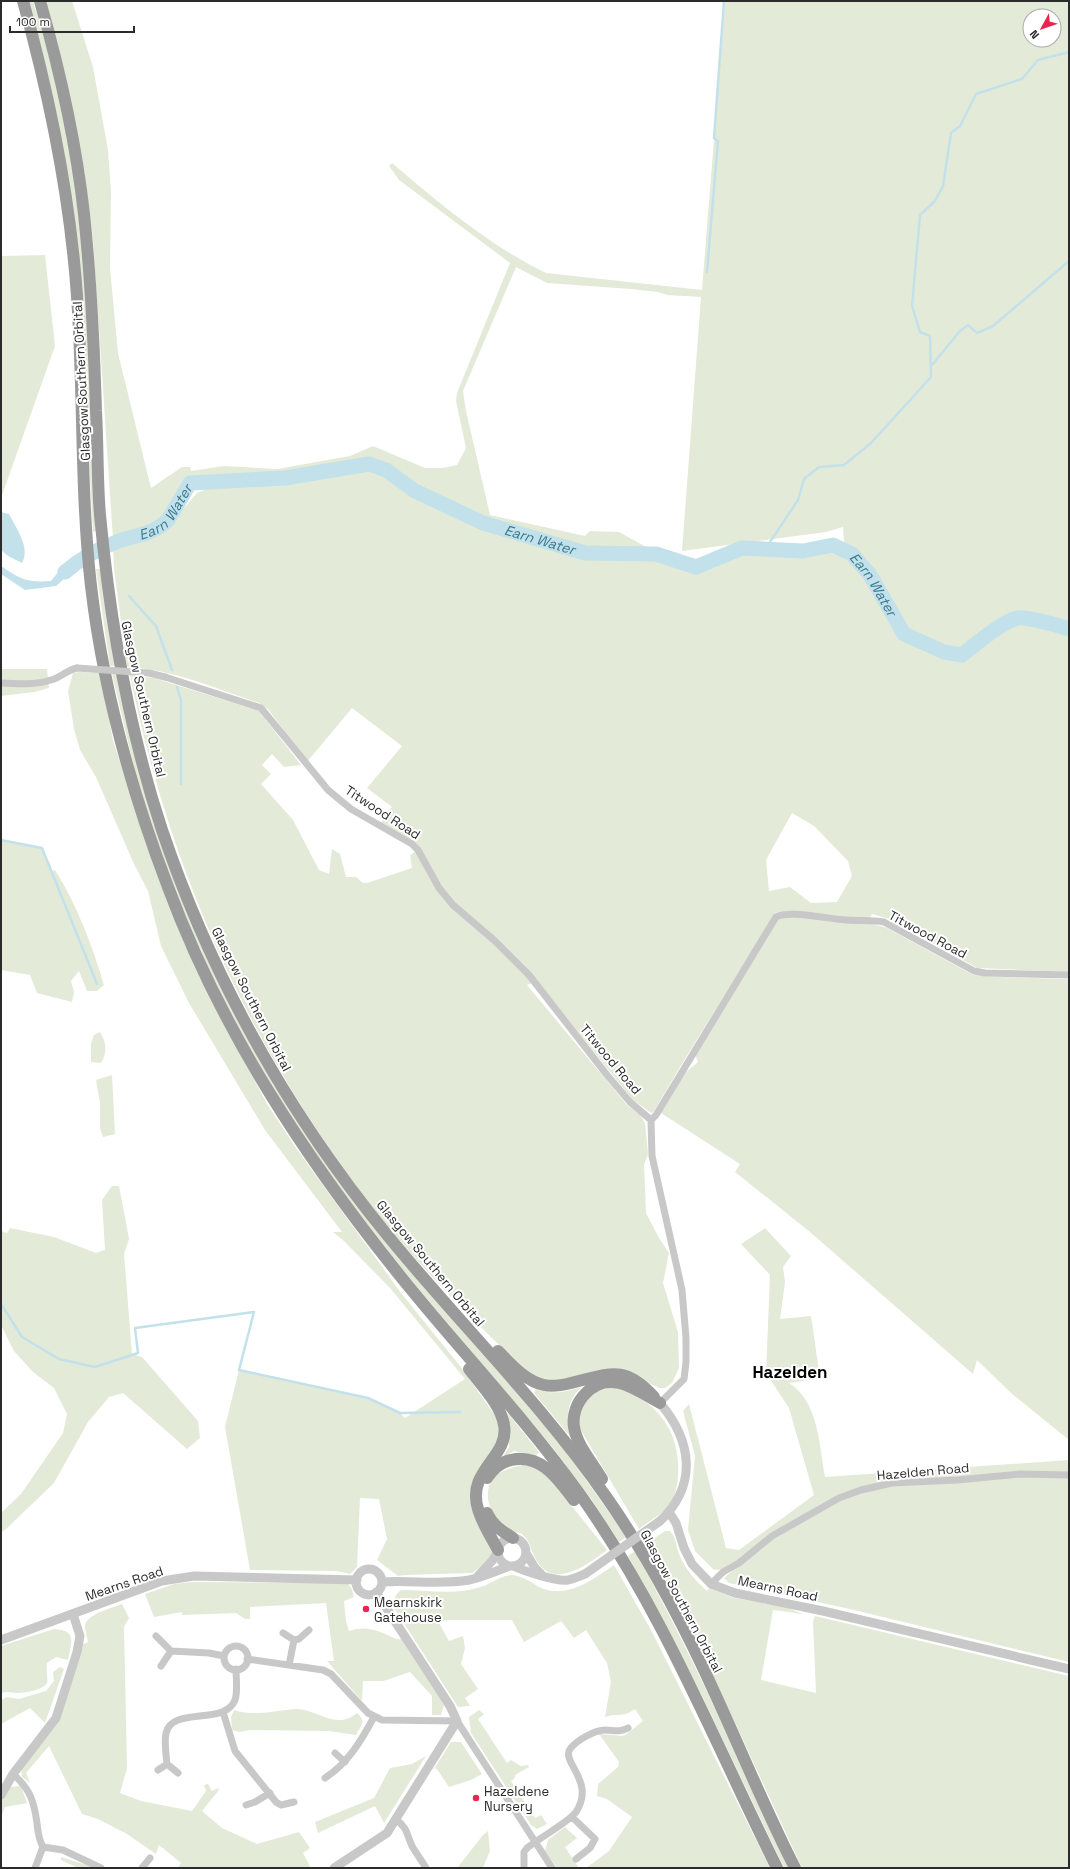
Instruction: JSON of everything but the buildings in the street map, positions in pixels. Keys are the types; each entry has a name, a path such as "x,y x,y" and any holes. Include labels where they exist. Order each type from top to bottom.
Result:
{"highway":[{"name":"Glasgow Southern Orbital","path":"23,1 48,96 68,212 77,295 82,465 86,523 91,586 100,652 126,762 150,839 190,941 232,1028 287,1122 355,1219 406,1283 556,1463 602,1526 631,1572 689,1681 777,1868"},
{"name":"Glasgow Southern Orbital","path":"40,1 61,78 84,211 91,297 100,510 118,659 146,775 162,829 183,886 213,957 260,1050 315,1138 389,1237 558,1433 606,1496 647,1560 702,1665 795,1868"},
{"path":"406,1283 495,1405 503,1420 505,1432 502,1444 480,1477 476,1494 480,1516 498,1551"},
{"path":"438,1294 520,1372 532,1380 544,1385 554,1386 604,1375 622,1375 642,1383 660,1403"},
{"path":"647,1560 577,1436 574,1428 574,1412 578,1402 586,1393 604,1383 619,1383 660,1403"},
{"path":"513,1538 499,1530 491,1521 484,1508 483,1489 491,1472 503,1462 517,1458 536,1461 543,1465 555,1477 631,1572"}],"street":[{"name":"Titwood Road","path":"1,683 35,683 50,681 69,670 77,668 149,673 165,676 261,708 328,790 356,812 412,844 418,850 439,888 453,905 495,941 529,975 630,1102 651,1120 656,1115 776,917 795,914 846,920 884,922 974,971 1069,975"},
{"path":"498,1551 501,1561 512,1566 559,1580 568,1580 586,1574 660,1521 669,1512 682,1490 687,1459 678,1427 660,1403 684,1379 686,1338 682,1290 652,1156 651,1120"},
{"name":"Hazelden Road","path":"712,1584 723,1572 739,1564 772,1536 839,1498 861,1490 892,1483 957,1480 1020,1474 1069,1475"},
{"name":"Mearns Road","path":"669,1512 676,1523 684,1548 692,1564 712,1584 735,1593 823,1611 1069,1669"},
{"path":"476,1578 492,1561 505,1540 513,1538 523,1543 526,1553 534,1568 541,1574"},
{"path":"382,1582 448,1582 476,1578 522,1562 526,1553"},
{"path":"369,1569 377,1572 382,1582 381,1587 376,1592 371,1594 363,1593 357,1587 356,1580 361,1571 369,1569"},
{"name":"Mearns Road","path":"1,1640 162,1581 194,1576 356,1580"},
{"path":"376,1592 450,1706 457,1721 536,1840 552,1868"},
{"path":"1,1795 13,1774 56,1718 77,1652 80,1636 73,1614"},
{"path":"283,1633 294,1640 299,1639 309,1630"},
{"path":"156,1636 170,1651 209,1653 224,1656"},
{"path":"289,1665 294,1640"},
{"path":"238,1646 246,1652 247,1659 242,1668 236,1669 226,1664 224,1656 227,1649 238,1646"},
{"path":"161,1666 170,1651"},
{"path":"247,1659 323,1670 331,1674 359,1704 374,1717 390,1721 457,1721"},
{"path":"178,1773 167,1764 166,1732 169,1726 184,1718 223,1712 230,1708 236,1695 236,1669"},
{"path":"223,1712 235,1752 276,1802 281,1805 294,1802"},
{"path":"325,1778 345,1762 374,1717"},
{"path":"334,1868 383,1837 457,1721"},
{"path":"524,1868 524,1852 527,1848 536,1840 572,1817 580,1804 583,1796 583,1787 569,1759 568,1753 570,1749 581,1740 599,1731 622,1732 628,1728"},
{"path":"335,1753 345,1762"},
{"path":"158,1770 167,1764"},
{"path":"13,1774 29,1791 37,1821 38,1839 43,1847 63,1850 101,1868"},
{"path":"246,1805 256,1802 270,1793"},
{"path":"572,1817 595,1838 590,1848 576,1859"},
{"path":"395,1819 407,1830 412,1846 426,1868"},
{"path":"35,1868 43,1847"},
{"path":"142,1868 150,1858"}],"green space":[{"path":"28,1 33,1 55,81 71,162 79,217 86,295 90,374 96,531 93,532 83,333"},
{"path":"46,1 72,1 93,67 108,150 111,191 110,268 118,353 151,488 182,467 190,467 191,471 224,466 277,469 350,456 373,446 425,468 442,468 457,465 466,448 456,401 457,393 510,263 399,180 389,166 392,163 485,237 525,262 546,273 702,290 725,1 1069,1 1069,972 977,968 892,920 872,914 867,923 885,927 973,975 1069,979 1069,1440 1011,1393 977,1360 973,1374 810,1232 735,1172 740,1164 661,1113 685,1073 698,1062 695,1054 778,918 776,912 654,1111 651,1113 632,1099 537,981 527,985 627,1105 640,1115 645,1123 648,1154 644,1165 646,1213 669,1253 663,1283 678,1332 679,1368 672,1383 665,1388 659,1388 628,1373 559,1382 546,1382 530,1375 419,1263 378,1215 318,1131 280,1071 246,1009 216,945 189,880 166,813 146,745 130,675 154,678 259,711 301,765 284,767 272,754 262,765 271,774 261,784 293,820 319,870 329,874 332,849 340,854 346,877 356,877 363,883 412,868 410,855 418,850 380,826 384,815 392,807 367,788 402,746 352,708 307,762 268,709 259,703 177,676 127,667 114,569 113,546 158,532 173,521 197,493 214,486 309,481 371,468 384,472 388,469 372,462 284,476 251,477 232,475 187,482 161,522 153,527 113,539 93,239 84,169 65,76","holes":["516,267 547,283 631,289 658,292 667,295 701,297 682,551 826,532 843,527 845,554 835,551 804,555 753,551 736,554 694,570 660,559 648,548 619,532 590,531 585,536 490,515 466,411 463,391","792,813 814,826 848,861 852,876 837,902 811,903 790,887 769,891 766,860"]},
{"path":"45,255 55,346 1,498 1,256"},
{"path":"96,569 100,569 115,666 110,666"},
{"path":"1,669 47,669 49,688 34,692 1,696"},
{"path":"73,673 101,673 113,741 167,899 184,943 267,1104 296,1148 401,1293 460,1366 496,1417 499,1434 497,1442 490,1457 475,1478 493,1550 486,1563 472,1573 398,1576 377,1560 387,1539 379,1499 360,1498 357,1567 350,1574 337,1571 250,1570 225,1427 239,1370 368,1398 400,1413 405,1418 465,1379 390,1288 344,1241 333,1232 342,1232 265,1130 189,1003 161,946 148,891 134,864 96,777 80,750 74,729 68,691"},
{"path":"112,674 117,674 180,893 209,963 245,1034 267,1073 300,1127 342,1185 563,1448 627,1537 619,1542 592,1500 553,1448 401,1268 332,1179 281,1101 227,1008 186,918 160,851 136,776"},
{"path":"1,840 42,848 51,871 55,870 63,883 89,940 104,985 97,991 87,991 79,971 71,981 74,992 72,1002 37,993 30,975 1,970"},
{"path":"100,1032 105,1043 105,1055 101,1063 91,1062 91,1043 94,1035"},
{"path":"112,1075 115,1134 103,1137 100,1128 100,1103 96,1080"},
{"path":"112,1186 119,1186 129,1239 124,1254 132,1354 142,1357 198,1421 200,1438 187,1449 123,1393 109,1397 88,1422 54,1483 5,1530 1,1532 1,1513 21,1494 63,1433 67,1414 54,1388 33,1372 14,1351 1,1325 1,1231 7,1233 10,1228 54,1237 96,1253 105,1250 102,1200"},
{"path":"765,1228 791,1256 783,1267 785,1282 780,1319 811,1316 820,1378 789,1383 799,1391 812,1413 819,1438 825,1477 1069,1460 1069,1662 850,1609 729,1583 724,1578 736,1568 714,1570 695,1551 688,1530 695,1456 683,1411 689,1404 726,1548 739,1550 814,1495 789,1408 766,1373 770,1275 741,1244"},
{"path":"617,1386 644,1400 664,1420 671,1432 678,1459 677,1482 672,1501 667,1508 639,1529 579,1427 578,1412 593,1392"},
{"path":"582,1387 572,1399 568,1412 569,1425 573,1440 534,1393 536,1389 548,1392 559,1392"},
{"path":"507,1412 539,1453 536,1455 514,1451 502,1458 509,1447 509,1419"},
{"path":"523,1465 539,1468 547,1475 607,1550 589,1563 569,1572 559,1574 550,1572 541,1567 525,1537 521,1533 513,1532 501,1523 494,1515 489,1503 488,1490 493,1478 510,1468"},
{"path":"665,1531 670,1531 672,1533 684,1565 707,1591 709,1588 734,1598 785,1607 803,1614 773,1610 761,1680 816,1693 813,1622 815,1616 1069,1676 1069,1868 802,1868 695,1636 647,1543"},
{"path":"635,1551 696,1668 788,1868 784,1868 702,1696 628,1556"},
{"path":"614,1565 651,1630 770,1868 586,1868 609,1851 632,1817 607,1799 597,1796 598,1784 618,1767 619,1762 599,1734 624,1736 643,1721 635,1709 623,1715 605,1717 611,1682 607,1663 586,1630 574,1638 561,1621 524,1642 512,1620 447,1620 439,1623 449,1641 463,1636 465,1648 461,1664 478,1689 465,1698 470,1706 458,1707 394,1608 395,1598 401,1590 449,1592 468,1590 481,1587 502,1577 515,1575 522,1577 539,1587 549,1590 569,1590 597,1577"},
{"path":"193,1582 347,1583 352,1589 354,1597 344,1601 346,1621 349,1631 370,1629 401,1639 444,1705 441,1715 432,1715 432,1696 410,1672 383,1681 363,1681 362,1701 327,1661 334,1661 326,1603 250,1607 250,1619 245,1619 236,1613 182,1615 182,1612 154,1617 145,1594 174,1584"},
{"path":"122,1604 129,1618 124,1627 127,1768 120,1793 141,1801 192,1811 206,1791 204,1785 208,1784 212,1791 218,1788 219,1790 202,1811 222,1828 257,1844 299,1832 310,1848 303,1853 311,1868 178,1868 181,1863 159,1845 156,1854 127,1834 98,1819 82,1814 49,1746 26,1773 30,1783 22,1777 21,1767 57,1724 83,1644 88,1642 85,1628 86,1622 100,1612"},
{"path":"54,1629 62,1630 70,1635 71,1643 68,1660 56,1657 47,1663 47,1683 42,1688 34,1691 1,1693 1,1646"},
{"path":"60,1667 64,1669 45,1723 30,1708 1,1724 1,1700 7,1697 19,1699 46,1691 54,1681 53,1672"},
{"path":"298,1709 306,1710 335,1720 349,1718 357,1713 362,1719 362,1724 356,1735 329,1731 250,1730 239,1732 232,1730 231,1717 234,1710 258,1713"},
{"path":"479,1710 484,1714 478,1719 507,1763 511,1760 521,1766 528,1765 529,1767 515,1775 515,1778 511,1781 535,1818 541,1815 547,1824 537,1829 531,1825 471,1733 469,1717"},
{"path":"451,1742 461,1742 482,1774 471,1780 449,1787 436,1768 434,1769"},
{"path":"426,1756 384,1823 375,1806 318,1833 315,1822 374,1798 390,1768 412,1764"},
{"path":"21,1786 27,1803 5,1807 1,1817 1,1801 9,1787"},
{"path":"565,1827 577,1838 565,1847 579,1868 557,1868 545,1851 548,1840"},
{"path":"488,1831 490,1851 483,1868 457,1868 483,1835"},
{"path":"61,1857 94,1868 78,1868 61,1860"}],"water":[{"path":"1,512 9,514 22,538 25,551 22,563 8,556 1,550"},
{"path":"80,555 81,564 56,586 25,590 1,574 1,566 13,574 30,581 51,581 63,566"}],"waterway":[{"path":"707,272 718,141 714,138 724,1"},
{"path":"766,548 798,500 804,479 819,467 844,465 871,443 931,377 930,336 920,332 912,306 920,215 935,201 943,186 951,133 960,126 976,94 1022,79 1038,60 1069,52"},
{"path":"932,365 960,331 968,325 977,333 993,326 1069,261"},
{"name":"Earn Water","path":"65,572 90,554 119,541 145,534 163,525 168,520 190,483 285,478 369,464 386,470 415,491 483,523 585,553 656,554 696,567 742,548 803,551 833,545 852,554 870,575 904,634 944,652 962,655 1003,624 1017,618 1035,620 1069,629"},
{"path":"129,596 156,626 172,670"},
{"path":"177,687 181,700 181,784"},
{"path":"1,840 42,848 97,984"},
{"path":"1,1304 22,1337 59,1359 95,1367 138,1353 135,1328 254,1312 239,1370 368,1398 400,1413 460,1412"}],"place":[{"name":"Mearnskirk Gatehouse","path":"366,1609"},
{"name":"Hazeldene Nursery","path":"476,1798"}],"district":[{"name":"Hazelden","path":"790,1372"}]}
